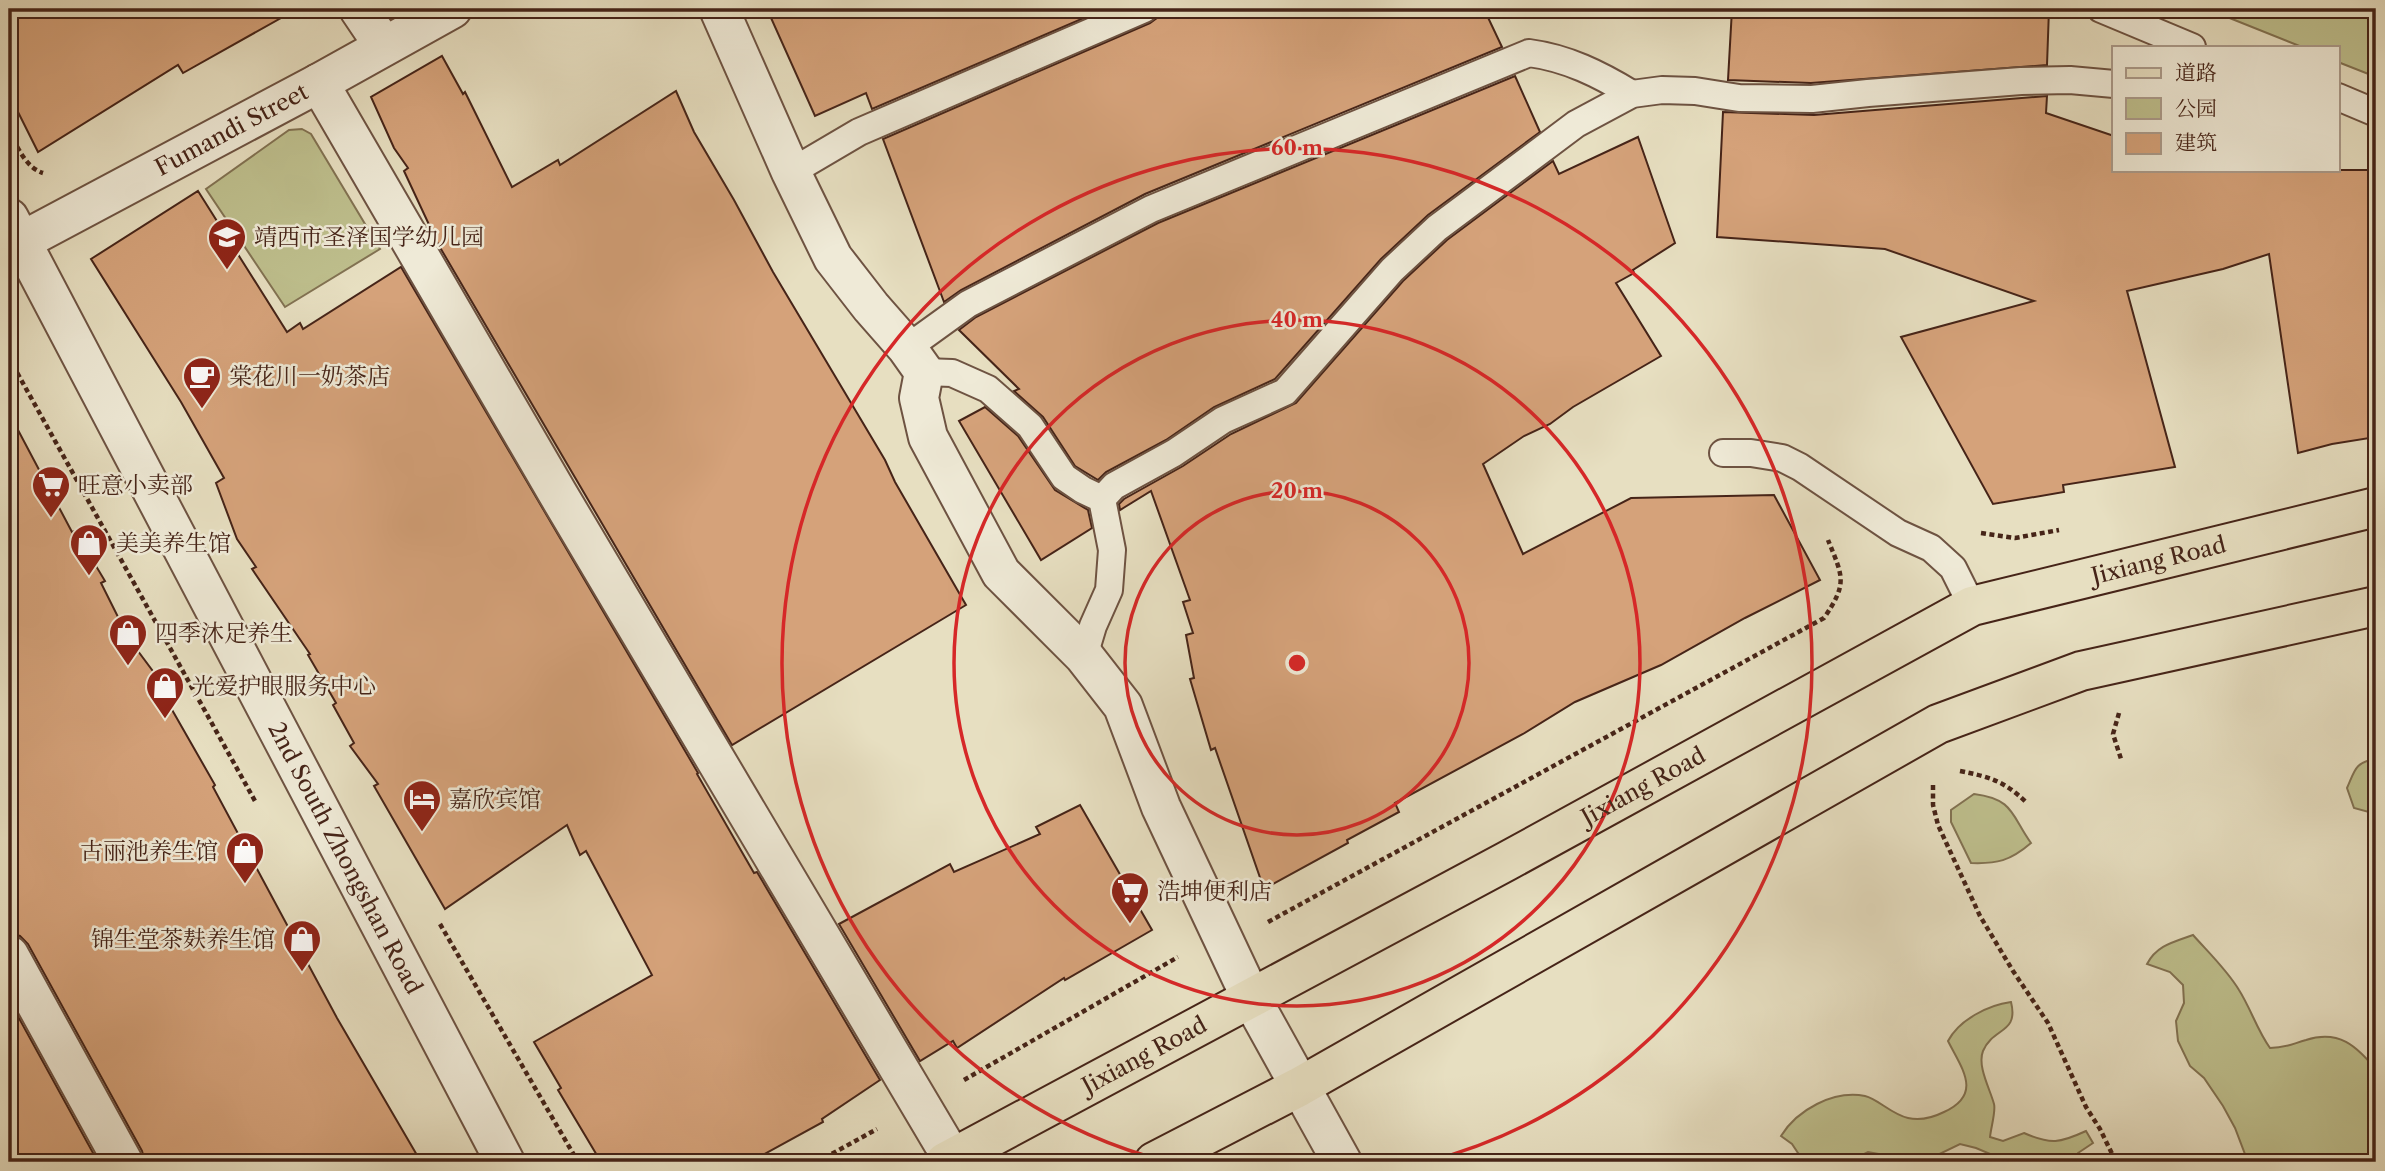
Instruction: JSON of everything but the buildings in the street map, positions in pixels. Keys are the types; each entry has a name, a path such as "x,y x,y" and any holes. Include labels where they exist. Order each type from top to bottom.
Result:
{"main road":[{"name":"Jixiang Road","path":"949,1160 1972,606 2376,507"},
{"path":"1154,1162 1299,1087 1938,724 2081,671 2376,606"}],"street":[{"path":"359,9 384,47"},
{"name":"Fumandi Street","path":"13,236 319,83 452,9"},
{"path":"719,9 791,172 833,258 915,360 919,398 928,437 1001,573 1084,656 1123,706 1161,807 1251,998 1342,1162"},
{"path":"319,83 558,494 920,1106 949,1160"},
{"name":"2nd South Zhongshan Road","path":"13,236 505,1162"},
{"path":"9,956 123,1162"}],"lane":[{"path":"791,172 859,132 1144,9"},
{"path":"2101,9 2190,46"},
{"path":"1102,499 1064,477 1030,426 988,389 915,360 968,304 1152,209 1529,53 1575,64 1632,94"},
{"path":"1102,499 1115,486 1174,453 1223,420 1285,392 1392,270 1437,228 1576,124 1632,94 1662,90 1695,91 1740,98 1812,99 2021,81 2070,80 2112,84"},
{"path":"2340,98 2376,113"},
{"path":"1723,453 1751,453 1782,458 1898,533 1931,548 1953,568 1972,606"},
{"path":"1084,656 1093,626 1109,590 1112,550 1102,499"}],"path":[{"path":"9,132 26,161 38,172 51,174"},
{"path":"9,358 259,809"},
{"path":"817,1162 920,1106 1177,957 1268,922 1824,618 1839,595 1840,572 1812,495 1820,481"},
{"path":"1977,533 2015,538 2062,529"},
{"path":"1938,724 1933,805 1938,825 1980,916 2048,1023 2116,1162"},
{"path":"439,921 578,1162"}],"green space":[{"path":"2207,9 2348,9 2376,20 2376,77 2340,63 2340,46 2300,46"},
{"path":"302,129 311,134 380,249 285,307 206,189 289,130"},
{"path":"2376,759 2376,814 2354,808 2347,788 2360,765"},
{"path":"1974,794 1987,796 2004,804 2031,843 2003,860 1971,863 1951,822 1951,810"},
{"path":"2193,935 2234,983 2270,1048 2328,1037 2354,1047 2376,1069 2376,1162 2248,1162 2223,1106 2204,1078 2190,1066 2178,1041 2176,1021 2184,1003 2183,985 2170,972 2147,964 2161,948"},
{"path":"2011,1002 2011,1020 1987,1043 1982,1057 1994,1107 1990,1137 2003,1141 2024,1133 2055,1141 2086,1131 2093,1143 2078,1153 2076,1162 1998,1162 1995,1156 1960,1144 1923,1162 1902,1162 1868,1152 1848,1162 1804,1162 1792,1144 1781,1136 1806,1110 1841,1096 1865,1096 1913,1119 1944,1112 1956,1105 1966,1089 1963,1071 1948,1041 1959,1026 1975,1015 1993,1006"}],"place":[{"name":"靖西市圣泽国学幼儿园","path":"227,271"},
{"name":"棠花川一奶茶店","path":"202,410"},
{"name":"旺意小卖部","path":"51,519"},
{"name":"美美养生馆","path":"89,577"},
{"name":"四季沐足养生","path":"128,667"},
{"name":"光爱护眼服务中心","path":"165,720"},
{"name":"嘉欣宾馆","path":"422,833"},
{"name":"古丽池养生馆","path":"245,885"},
{"name":"浩坤便利店","path":"1130,925"},
{"name":"锦生堂茶麸养生馆","path":"302,973"}]}
